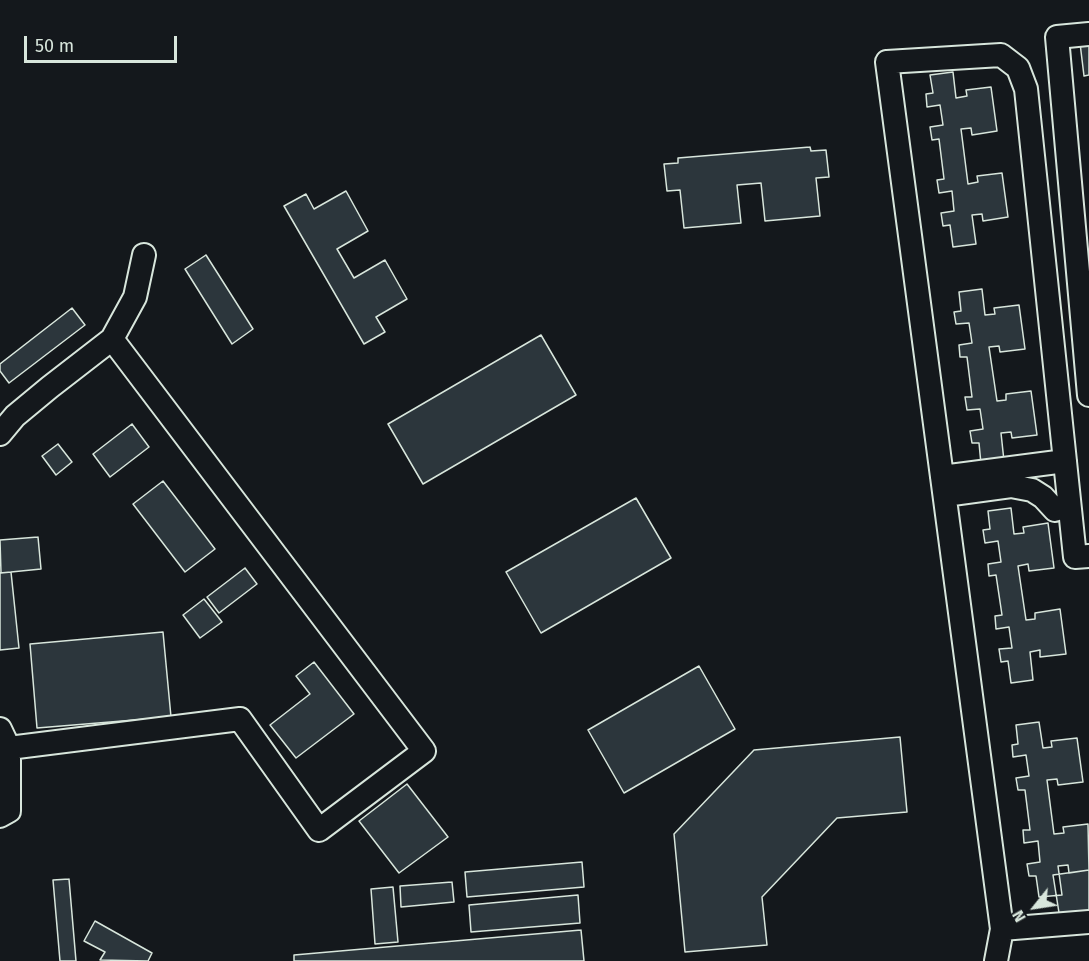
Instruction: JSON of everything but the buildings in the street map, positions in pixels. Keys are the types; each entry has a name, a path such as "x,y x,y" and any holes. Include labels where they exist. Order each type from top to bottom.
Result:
{"lane":[{"path":"1089,34 1057,37 1089,395"},
{"path":"996,961 1002,929 887,62 1001,55 1018,68 1026,89 1075,557 1089,556"},
{"path":"0,434 32,401 112,339 135,297 144,255"},
{"path":"0,816 9,811 4,739 240,719 319,830 424,751 112,339"},
{"path":"944,486 1065,461"},
{"path":"944,486 1011,486 1032,490 1055,510"},
{"path":"1002,929 1089,922"}]}
